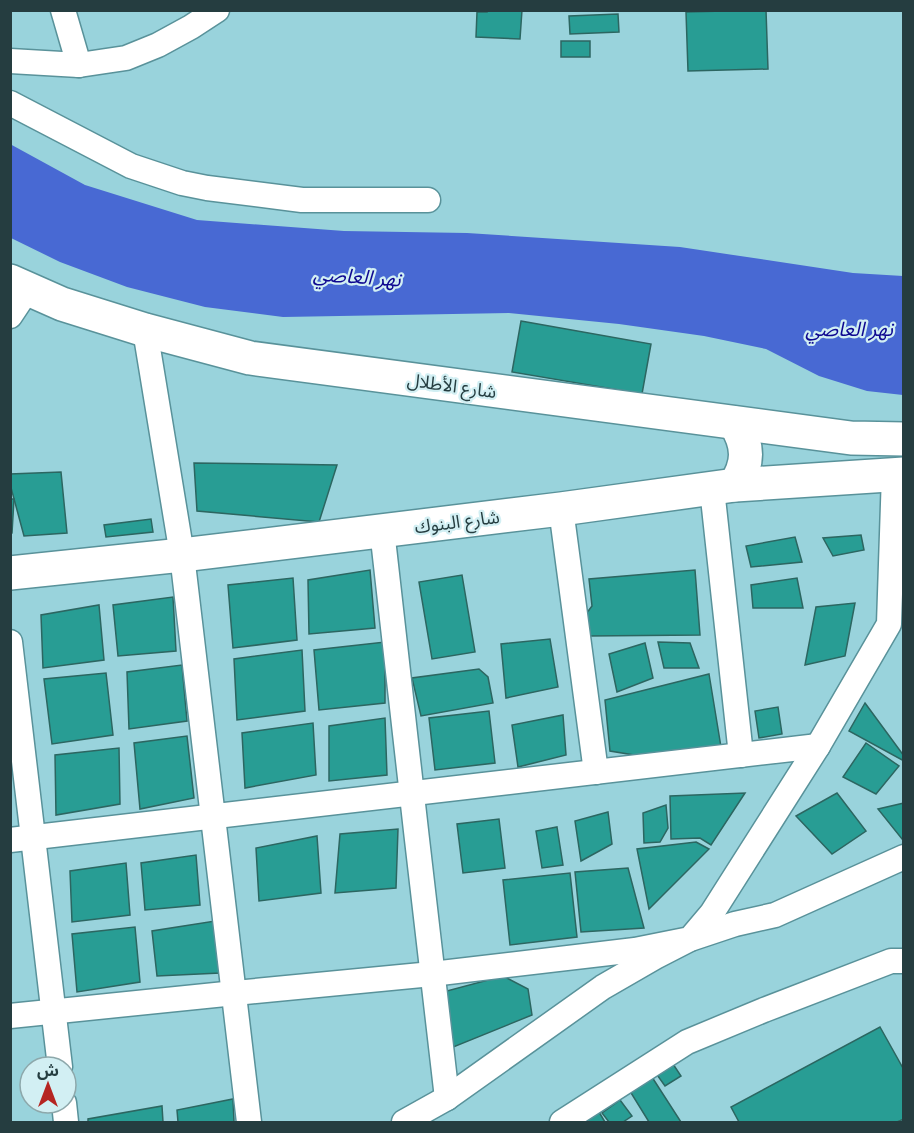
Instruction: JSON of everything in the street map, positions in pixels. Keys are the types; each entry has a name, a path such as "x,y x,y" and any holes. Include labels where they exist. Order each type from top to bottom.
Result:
{"main road":[{"name":"شارع الأطلال","path":"19,285 62,304 145,330 250,358 851,438 903,440"},
{"path":"723,487 742,474 746,461 746,447 735,423"},
{"name":"شارع البنوك","path":"10,573 182,555 723,487 899,474"}],"street":[{"path":"63,10 79,65"},
{"path":"10,61 79,65 126,58 158,45 217,10"},
{"path":"10,103 131,166 182,183 302,200 428,200"},
{"path":"10,316 19,285"},
{"path":"145,330 182,555 249,1122"},
{"path":"404,1122 447,1098 603,987 690,939 712,913 818,746 889,624 899,474"},
{"path":"723,487 741,755"},
{"path":"561,509 596,772"},
{"path":"382,530 447,1098"},
{"path":"10,642 22,839 53,1011 58,1055"},
{"path":"22,839 818,746"},
{"path":"10,1016 432,974 635,950 690,939 735,924 775,915 903,857"},
{"path":"562,1122 687,1042 891,961 903,962"}],"water":[{"name":"نهر العاصي","path":"10,144 85,185 197,220 344,231 467,233 680,247 853,273 903,276 903,395 867,391 819,376 766,349 704,336 619,324 509,313 283,317 205,307 127,287 60,262 11,238"}],"building":[{"path":"487,10 522,10 520,39 476,37 477,12 487,12"},
{"path":"766,10 768,69 688,71 686,12"},
{"path":"618,14 619,32 570,34 569,16"},
{"path":"561,41 590,41 590,57 561,57"},
{"path":"521,321 651,344 642,394 512,372"},
{"path":"194,463 337,465 319,522 197,511"},
{"path":"61,472 67,533 24,536 10,484 10,474"},
{"path":"10,499 14,499 12,533 10,534"},
{"path":"151,519 153,532 106,537 104,525"},
{"path":"861,535 864,550 833,556 823,538"},
{"path":"795,537 802,562 751,567 746,546"},
{"path":"370,570 375,628 309,634 308,580"},
{"path":"695,570 700,635 588,636 586,614 592,606 589,579"},
{"path":"462,575 475,652 432,659 419,582"},
{"path":"293,578 297,640 233,648 228,585"},
{"path":"797,578 803,608 753,608 751,585"},
{"path":"173,597 176,651 118,656 113,605"},
{"path":"855,603 845,656 805,665 816,607"},
{"path":"99,605 104,660 43,668 41,615"},
{"path":"550,639 558,687 506,698 501,644"},
{"path":"385,642 385,703 319,710 314,650"},
{"path":"658,642 690,643 699,668 664,668"},
{"path":"645,643 653,678 617,692 609,654"},
{"path":"302,650 305,711 237,720 234,659"},
{"path":"182,665 187,721 129,729 127,672"},
{"path":"479,669 488,677 493,703 421,716 412,678"},
{"path":"106,673 113,735 52,744 44,679"},
{"path":"709,674 721,747 638,759 634,755 610,751 605,700"},
{"path":"865,703 904,756 904,761 849,731"},
{"path":"778,707 782,734 759,738 755,711"},
{"path":"489,711 495,763 435,770 429,718"},
{"path":"563,715 566,755 518,767 512,725"},
{"path":"385,718 387,775 329,781 329,726"},
{"path":"313,723 316,775 245,788 242,733"},
{"path":"187,736 194,798 140,809 134,743"},
{"path":"866,743 899,766 876,794 843,777"},
{"path":"119,748 120,804 56,815 55,755"},
{"path":"745,793 711,845 700,838 671,839 670,796"},
{"path":"837,793 866,831 832,854 796,816"},
{"path":"904,803 904,837 902,839 878,809"},
{"path":"666,805 668,828 660,842 644,843 643,813"},
{"path":"608,812 612,844 581,861 575,821"},
{"path":"499,819 505,868 463,873 457,824"},
{"path":"557,827 563,865 542,868 536,831"},
{"path":"398,829 396,888 335,893 340,834"},
{"path":"317,836 321,893 259,901 256,848"},
{"path":"696,842 709,849 649,909 637,849"},
{"path":"196,855 200,905 145,910 141,863"},
{"path":"126,863 130,915 72,922 70,871"},
{"path":"628,868 644,928 581,932 575,872"},
{"path":"570,873 577,937 510,945 503,880"},
{"path":"215,921 220,973 157,976 152,931"},
{"path":"135,927 140,982 77,992 72,934"},
{"path":"503,976 528,989 532,1015 446,1050 443,992"},
{"path":"880,1027 904,1070 904,1119 897,1122 739,1122 731,1107"},
{"path":"671,1061 681,1076 665,1086 655,1072"},
{"path":"650,1074 681,1122 649,1122 628,1088"},
{"path":"233,1099 234,1122 178,1122 177,1110"},
{"path":"620,1100 632,1116 623,1122 609,1122 602,1113"},
{"path":"162,1106 163,1122 88,1122 88,1119"},
{"path":"599,1112 605,1122 582,1122"}]}
